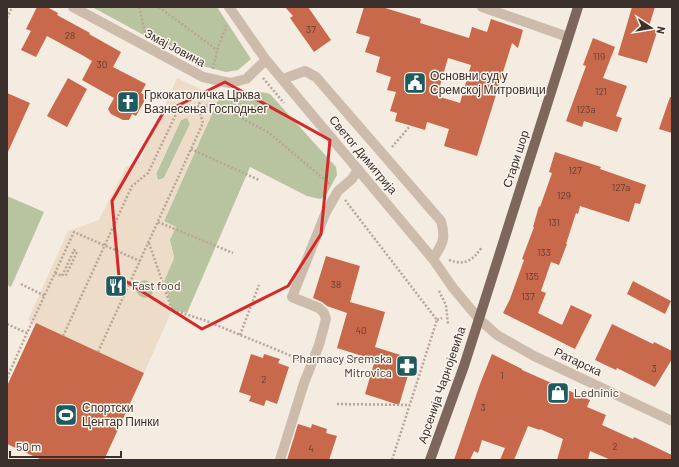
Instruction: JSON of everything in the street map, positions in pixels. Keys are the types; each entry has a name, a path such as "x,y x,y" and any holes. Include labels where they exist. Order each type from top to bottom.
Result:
{"main road":[{"name":"Стари шор","path":"479,319 578,7"},
{"name":"Арсенија Чарнојевића","path":"430,460 479,319"}],"street":[{"name":"Змај Јовина","path":"73,7 203,77 230,82 246,79 266,60"},
{"name":"Светог Димитрија","path":"229,7 266,60 433,259 453,288 479,319"},
{"path":"482,7 568,37"},
{"path":"283,79 305,71 316,76 441,221 444,233 442,246 433,259"},
{"path":"280,460 304,383 319,346 326,319 324,313 319,308 292,296 326,212 338,191 352,179 358,169"},
{"name":"Ратарска","path":"479,319 497,335 534,356 672,421"}],"path":[{"path":"7,18 12,7"},
{"path":"139,7 149,49"},
{"path":"98,352 204,123 198,106 211,79 217,50 159,7"},
{"path":"63,336 132,186 148,173 179,108 216,105 268,132 338,191 437,320"},
{"path":"388,152 410,126"},
{"path":"191,149 259,180"},
{"path":"158,222 234,253"},
{"path":"7,378 74,232 140,261"},
{"path":"148,242 172,310 204,320 299,359 296,366"},
{"path":"55,273 62,276 74,250 77,252 65,277"},
{"path":"21,284 45,296"},
{"path":"240,335 259,286"},
{"path":"437,320 442,318"},
{"path":"392,460 437,320"},
{"path":"7,324 27,333"},
{"path":"337,404 410,405"}],"highlighted area":[{"path":"225,82 330,140 321,234 288,286 202,329 119,277 112,201 163,113"}],"green space":[{"path":"92,7 217,7 251,59 238,70 226,72 199,65"},
{"path":"257,91 270,94 336,167 337,175 325,197 320,199 307,196 250,167 187,313 172,310 164,281 174,258 164,221 219,98 239,97"},
{"path":"187,117 190,124 164,178 158,180 156,174 181,120"},
{"path":"7,196 44,212 11,287 7,285"},
{"path":"141,280 149,280 154,285 152,296 149,298 141,298 136,293 136,285"}],"shaded area":[{"name":"Спортски Центар Пинки","path":"177,78 219,98 164,221 176,227 170,240 174,258 164,281 172,310 144,373 28,320 68,231 99,220 126,167 140,161","holes":["187,118 190,124 164,178 158,180 156,174 181,120","141,280 147,280 153,286 153,294 148,298 141,298 135,290 137,284"]}],"building":[{"path":"37,7 47,7 58,13 57,15 121,52 113,67 146,84 141,93 147,96 136,116 132,114 129,120 123,120 111,114 108,109 114,98 82,80 92,61 82,55 47,36 36,57 21,50 31,31 26,29"},
{"path":"285,7 308,7 331,40 314,52 290,18 293,16"},
{"name":"Основни суд у Сремској Митровици","path":"364,7 382,7 421,19 420,23 469,38 472,27 487,32 491,19 523,30 518,48 512,43 477,156 444,146 449,129 427,122 425,130 395,121 397,113 390,111 396,92 387,90 391,77 376,72 380,57 365,52 370,37 356,33","holes":["448,58 471,65 460,103 437,96"]},
{"path":"632,7 655,7 649,26 658,29 647,63 618,55"},
{"path":"593,38 615,47 603,78 627,86 616,116 622,118 617,132 584,121 582,127 566,121 586,66 583,65"},
{"path":"68,78 87,89 67,127 47,116"},
{"path":"7,93 30,103 7,154"},
{"path":"670,97 672,97 672,133 659,129"},
{"path":"555,152 601,167 600,169 646,185 640,204 635,203 629,222 580,206 578,214 576,213 559,265 551,262 541,291 546,293 538,313 562,325 571,305 592,315 575,349 503,313 510,299 524,260 522,259 534,227 539,206 540,207 552,173 549,172"},
{"path":"326,256 360,266 350,302 385,312 375,347 413,359 399,405 365,394 375,360 337,348 347,313 327,306 313,298"},
{"path":"633,281 671,301 665,314 627,294"},
{"name":"Спортски Центар Пинки","path":"36,323 144,373 104,460 42,460 7,444 7,386"},
{"path":"612,324 653,344 654,342 672,351 672,359 655,387 617,368 616,370 595,360"},
{"path":"251,354 263,358 264,354 280,359 278,363 289,367 277,404 266,400 264,406 249,401 251,396 239,392"},
{"path":"492,354 522,370 590,400 587,407 606,415 602,425 633,439 634,437 672,455 672,460 611,460 590,451 588,460 557,460 563,439 540,429 528,426 514,460 500,460 505,448 482,440 478,453 474,451 470,460 454,460"},
{"path":"298,424 311,428 312,424 327,429 326,433 337,436 329,460 287,460"}],"place":[{"name":"Основни суд у Сремској Митровици","path":"415,83"},
{"name":"Гркокатоличка Црква Вазнесења Господњег","path":"128,102"},
{"name":"Fast food","path":"116,286"},
{"name":"Pharmacy Sremska Mitrovica","path":"407,366"},
{"name":"Ledninic","path":"558,393"},
{"name":"Спортски Центар Пинки","path":"66,415"}]}
